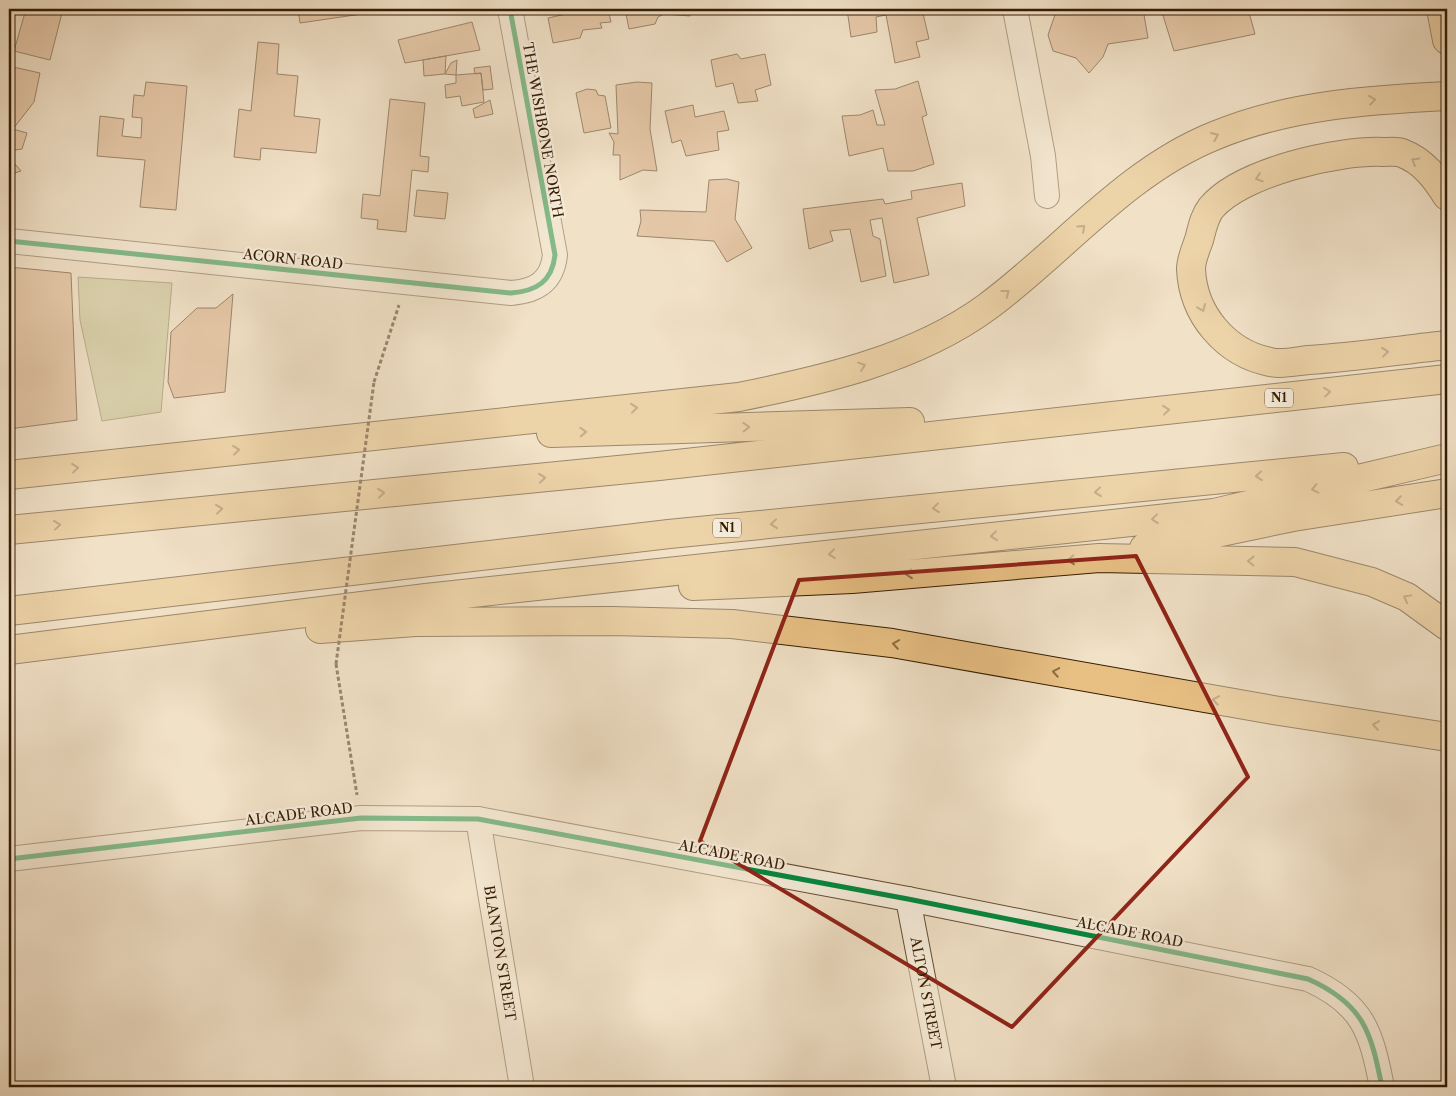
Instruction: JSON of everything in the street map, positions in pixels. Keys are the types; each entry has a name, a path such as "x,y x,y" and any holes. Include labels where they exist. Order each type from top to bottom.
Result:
{"main road":[{"path":"1441,9 1447,40"},
{"path":"9,475 739,397 816,382 904,351 944,332 984,309 1039,266 1137,180 1183,151 1213,136 1256,120 1290,111 1383,99 1447,96"},
{"path":"1447,196 1423,165 1401,152 1364,151 1333,154 1252,179 1226,195 1210,209 1206,216 1191,268 1199,304 1208,322 1228,344 1247,355 1272,363 1336,358 1447,345"},
{"name":"N1","path":"9,530 660,466 1447,379"},
{"path":"325,440 1118,416"},
{"path":"9,650 426,598 1214,513 1447,457"},
{"name":"N1","path":"9,611 669,534 1447,457"},
{"path":"1098,558 1293,516 1447,493"},
{"path":"426,598 852,579 1098,558 1294,562 1372,582 1407,597 1447,626"},
{"path":"9,650 414,622 612,621 732,624 892,643 1263,708 1447,737"}],"street":[{"name":"THE WISHBONE NORTH","path":"510,9 555,256"},
{"path":"1016,9 1043,156 1048,196"},
{"name":"ACORN ROAD","path":"9,241 511,293 526,292 543,284 549,276 555,256"},
{"name":"ALCADE ROAD","path":"9,860 361,818 478,819 908,899 1308,979 1327,988 1344,1000 1360,1017 1369,1032 1382,1087"},
{"name":"BLANTON STREET","path":"478,819 522,1087"},
{"name":"ALTON STREET","path":"908,899 944,1087"}],"path":[{"path":"361,818 336,664 374,382 407,281"}],"highlighted area":[{"path":"1136,556 1248,777 1012,1027 700,841 799,580"}],"green space":[{"path":"78,277 172,283 161,412 102,421 80,320"}],"building":[{"path":"26,9 63,9 50,60 14,51"},
{"path":"298,9 396,9 300,23"},
{"path":"566,9 608,9 611,22 600,23 602,28 583,30 580,38 553,43 548,18 566,14"},
{"path":"625,9 688,9 690,16 664,14 658,17 655,24 629,29"},
{"path":"847,9 922,9 929,39 916,42 920,57 895,63 886,15 876,17 877,32 851,37"},
{"path":"1057,9 1143,9 1148,38 1108,44 1103,57 1089,73 1076,58 1053,51 1048,35"},
{"path":"1161,9 1248,9 1255,34 1174,51"},
{"path":"472,22 480,50 405,63 398,40"},
{"path":"258,42 279,44 277,74 298,76 294,116 320,119 316,153 261,148 260,160 234,157 239,109 251,111"},
{"path":"737,54 741,59 765,54 771,85 755,90 758,101 738,103 733,83 716,87 711,60"},
{"path":"446,56 445,74 424,76 423,60"},
{"path":"457,60 456,75 445,74 451,63"},
{"path":"9,66 40,73 34,102 13,129 27,133 22,149 9,151"},
{"path":"490,66 493,89 483,90 481,73 475,74 474,68"},
{"path":"481,73 484,102 462,106 460,96 446,98 445,85 456,83 456,75"},
{"path":"918,81 927,115 922,117 934,164 913,171 888,171 883,148 849,156 842,116 860,115 873,110 877,125 885,125 875,90 895,89"},
{"path":"146,82 187,86 176,210 140,207 145,160 97,156 100,116 124,119 122,136 141,138 142,118 132,117 134,95 144,96"},
{"path":"637,82 652,83 650,129 657,171 643,170 620,180 620,155 613,155 614,142 609,133 618,134 616,85"},
{"path":"587,89 596,90 598,95 605,96 611,128 584,133 576,93"},
{"path":"390,99 425,103 420,156 429,157 428,172 412,170 406,232 377,229 378,220 361,218 363,194 380,196"},
{"path":"490,100 493,114 475,118 473,109"},
{"path":"693,105 695,117 724,111 729,130 717,132 719,150 686,156 681,140 672,143 665,111"},
{"path":"9,157 21,171 9,175"},
{"path":"727,179 739,182 735,219 752,248 727,262 714,241 637,236 641,221 640,210 706,212 709,180"},
{"path":"962,183 965,206 917,218 929,275 894,283 882,218 870,220 873,236 880,239 886,276 861,282 850,229 830,231 833,241 809,249 803,209 883,199 885,204 912,199 911,191"},
{"path":"417,190 448,193 445,219 414,216"},
{"path":"9,267 71,273 77,420 9,429"},
{"path":"233,294 225,392 174,398 168,382 171,332 197,308 216,308"}],"cycle path":[{"path":"9,241 511,293 535,287 550,272 555,255 510,9"},
{"path":"9,859 361,818 478,819 908,899 1308,979 1342,999 1362,1022 1374,1050 1382,1087"}]}
